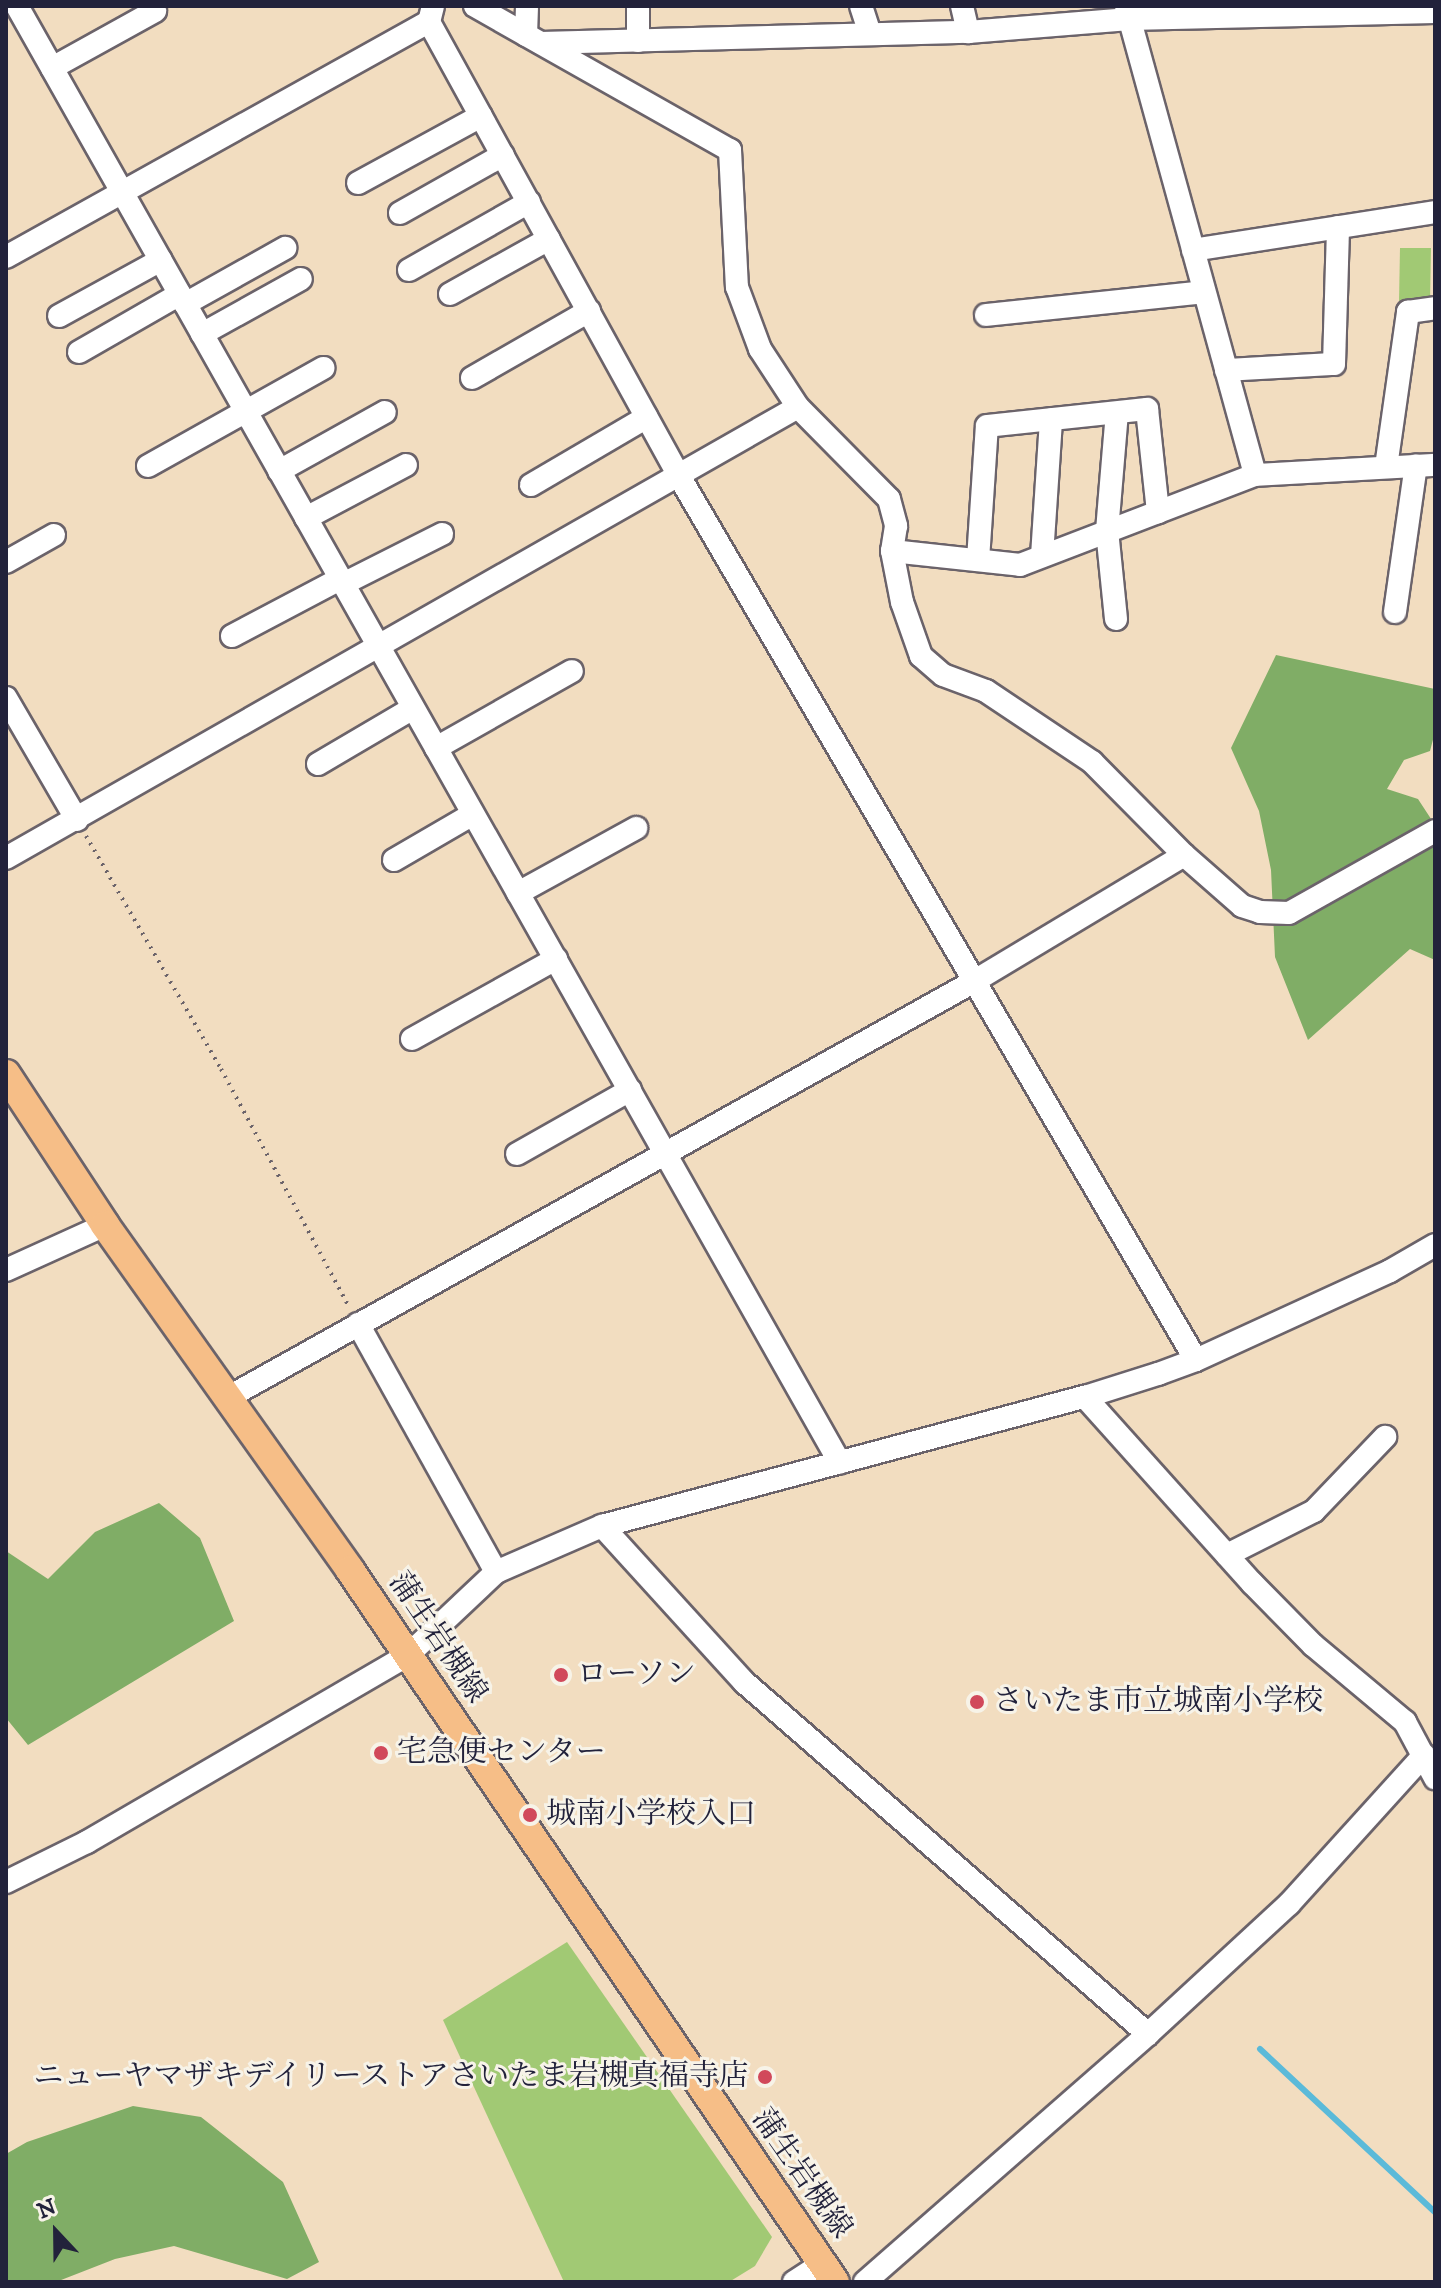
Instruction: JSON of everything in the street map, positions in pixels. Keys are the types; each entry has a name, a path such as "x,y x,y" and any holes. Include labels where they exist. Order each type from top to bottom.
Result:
{"main road":[{"name":"蒲生岩槻線","path":"6,1074 105,1225 407,1656 828,2273"}],"street":[{"path":"527,6 533,39"},
{"path":"638,6 638,41"},
{"path":"861,6 870,34"},
{"path":"962,6 968,32"},
{"path":"478,7 730,150 737,287 760,349 798,407 889,499 896,526 892,551 902,602 921,656 943,675 986,691 1092,762 1184,855 1242,906 1260,912 1289,913 1435,831"},
{"path":"18,11 840,1463"},
{"path":"52,68 155,11"},
{"path":"533,39 638,41 968,32 1127,13 1435,12"},
{"path":"1127,13 1255,475"},
{"path":"6,257 431,14 481,116 679,476 1196,1360"},
{"path":"358,183 481,116"},
{"path":"400,213 503,155"},
{"path":"409,270 529,202"},
{"path":"1193,250 1435,212"},
{"path":"1226,370 1334,364 1338,227"},
{"path":"450,294 549,239"},
{"path":"79,352 285,248"},
{"path":"59,316 161,260"},
{"path":"202,334 301,279"},
{"path":"986,315 1204,292"},
{"path":"1386,467 1408,312 1435,308"},
{"path":"472,378 589,311"},
{"path":"148,466 323,368"},
{"path":"6,858 798,407"},
{"path":"978,560 987,426 1147,409 1158,512"},
{"path":"279,471 385,412"},
{"path":"1116,619 1107,531 1117,413"},
{"path":"531,485 647,417"},
{"path":"1042,556 1051,419"},
{"path":"306,518 406,465"},
{"path":"892,551 1020,565 1255,475 1425,465 1395,612"},
{"path":"232,636 442,534"},
{"path":"6,562 54,535"},
{"path":"436,748 572,671"},
{"path":"6,698 77,820"},
{"path":"318,764 413,708"},
{"path":"394,860 473,814"},
{"path":"518,893 636,828"},
{"path":"227,1398 973,982 1184,855"},
{"path":"412,1039 556,959"},
{"path":"517,1154 630,1090"},
{"path":"6,1270 105,1225"},
{"path":"6,1882 87,1842 407,1656 496,1572 602,1526 1085,1397 1196,1360 1390,1271 1435,1245"},
{"path":"358,1324 496,1572"},
{"path":"1085,1397 1313,1645 1405,1722 1435,1778"},
{"path":"1227,1555 1314,1511 1385,1437"},
{"path":"602,1526 744,1682 1148,2034"},
{"path":"865,2282 1148,2034 1289,1904 1424,1755"},
{"path":"794,2282 828,2273"}],"path":[{"path":"77,820 221,1069 358,1324"}],"green space":[{"path":"1400,248 1431,248 1430,303 1399,302"},
{"path":"1276,655 1435,689 1435,732 1430,751 1404,760 1387,789 1418,799 1435,825 1435,960 1410,949 1308,1040 1275,957 1271,870 1259,811 1231,748"},
{"path":"159,1503 200,1538 234,1621 28,1745 6,1718 6,1551 48,1579 95,1532"},
{"path":"567,1942 772,2237 755,2266 729,2282 564,2282 443,2020"},
{"path":"133,2106 201,2117 283,2182 319,2262 287,2279 174,2246 115,2259 56,2282 6,2282 6,2154 27,2142"}],"waterway":[{"path":"1260,2049 1435,2212"}],"place":[{"name":"ローソン","path":"561,1675"},
{"name":"さいたま市立城南小学校","path":"977,1702"},
{"name":"宅急便センター","path":"381,1753"},
{"name":"城南小学校入口","path":"530,1815"},
{"name":"ニューヤマザキデイリーストアさいたま岩槻真福寺店","path":"765,2077"}]}
